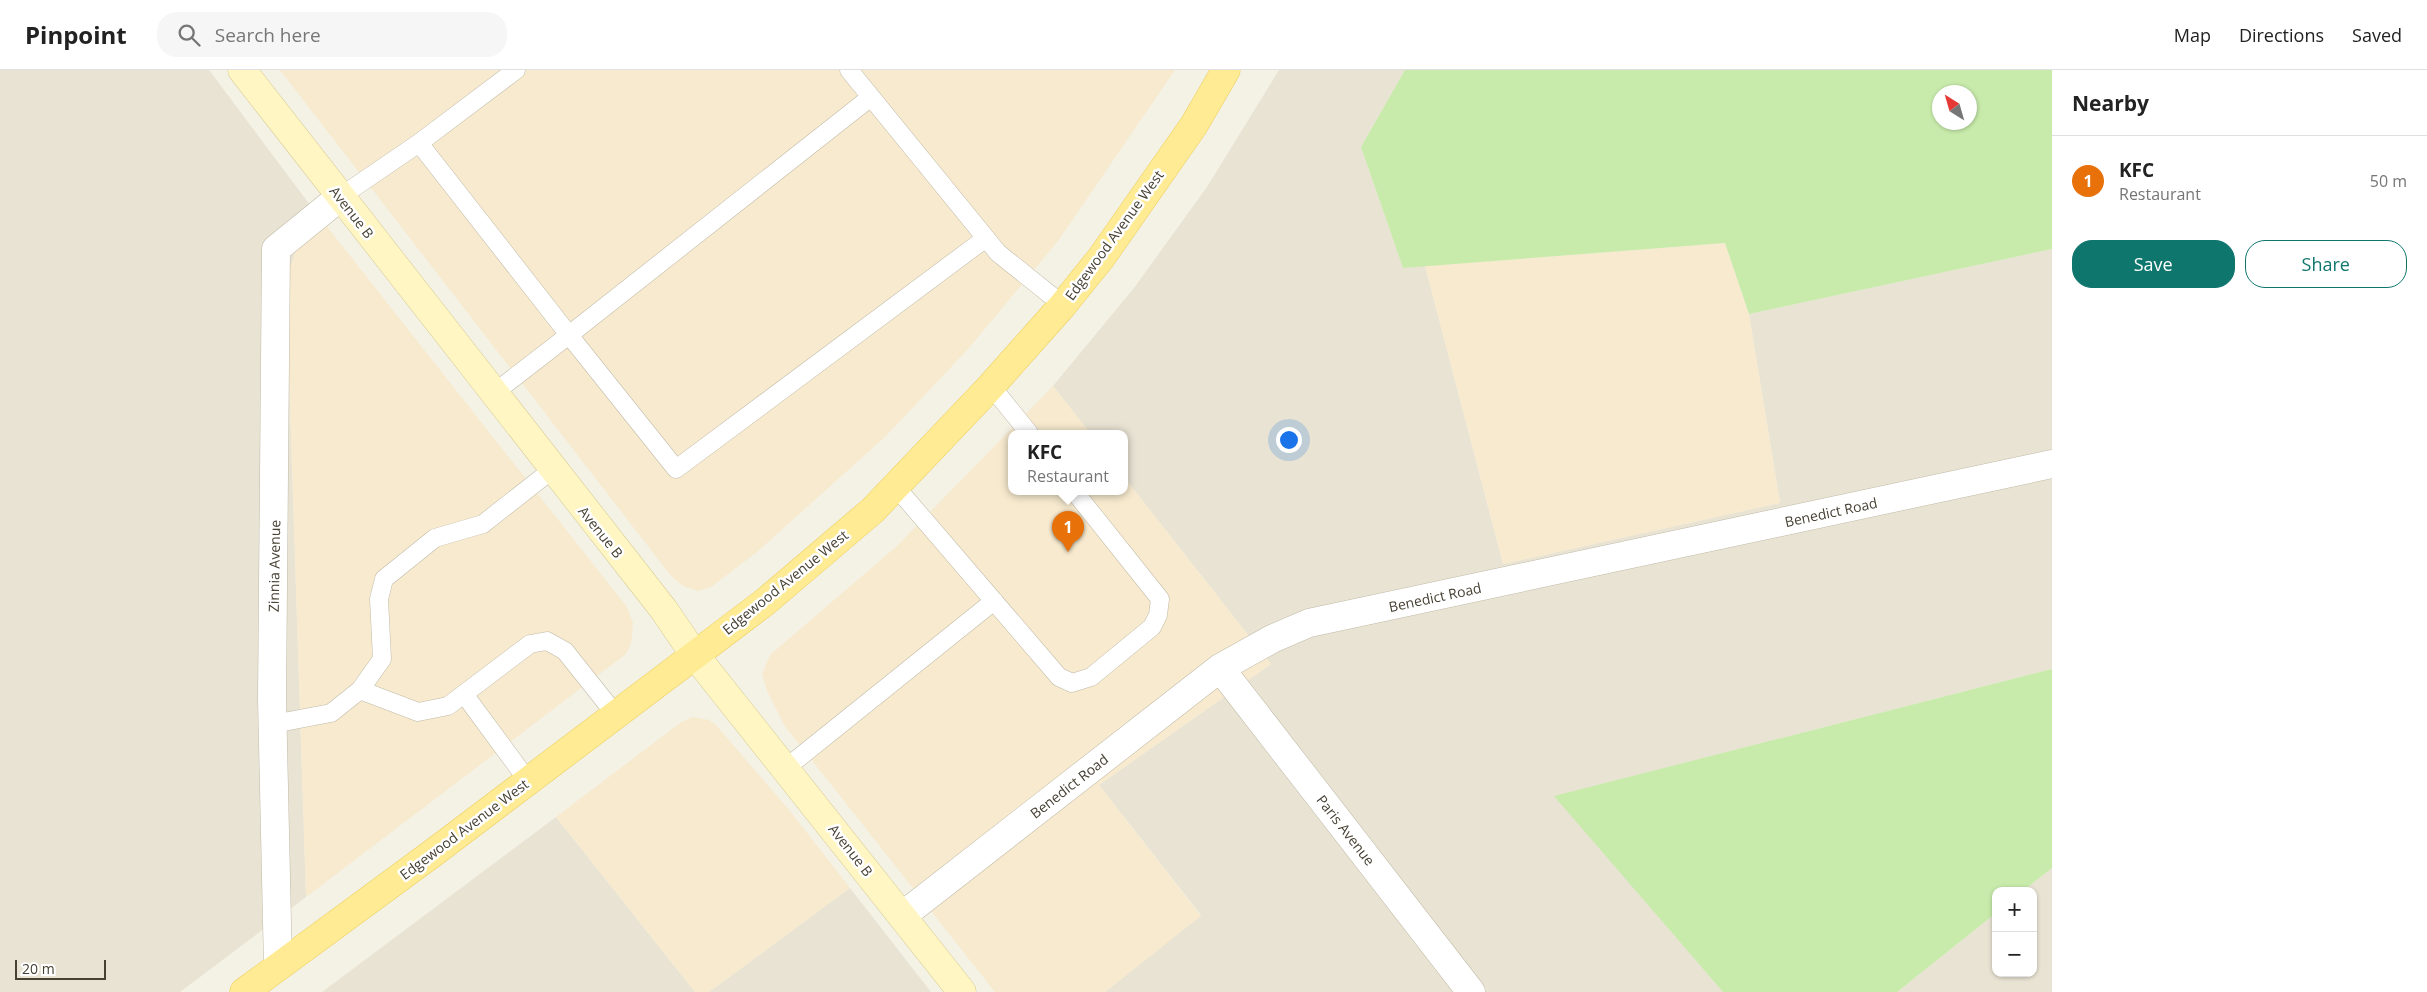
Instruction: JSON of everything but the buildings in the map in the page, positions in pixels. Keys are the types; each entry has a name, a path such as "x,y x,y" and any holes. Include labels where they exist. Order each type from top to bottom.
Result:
{"main road":[{"name":"Edgewood Avenue West","path":"244,992 765,602 896,487 990,386 1101,258 1194,124 1226,70"}],"street":[{"name":"Avenue B","path":"242,70 664,610 694,654 902,916 954,989"},
{"name":"Zinnia Avenue","path":"278,966 272,724 276,249 340,197"},
{"name":"Benedict Road","path":"902,916 1220,668 1272,639 1309,623 2052,464"},
{"name":"Paris Avenue","path":"1220,668 1471,992"}],"lane":[{"path":"340,197 419,144 516,70"},
{"path":"849,70 998,253 1062,305"},
{"path":"494,394 871,97"},
{"path":"419,144 676,470 986,238"},
{"path":"990,386 1027,430"},
{"path":"272,724 331,712 360,690 382,659 379,599 384,579 435,538 483,524 553,469"},
{"path":"896,487 1059,677 1072,683 1091,677 1152,627 1158,614 1160,599 1077,495"},
{"path":"786,768 994,601"},
{"path":"360,690 418,712 448,706 530,644 547,641 565,651 615,714"},
{"path":"464,694 528,781"}],"shaded area":[{"path":"0,70 209,70 310,205 286,282 306,897 180,992 0,992"},
{"path":"280,70 1175,70 1058,241 969,348 886,436 757,552 711,587 698,591 683,586 671,576"},
{"path":"1279,70 1405,70 1361,147 1403,268 1425,266 1503,564 1780,503 1749,314 2052,249 2052,669 1555,796 1723,992 1105,992 1201,915 1099,785 1271,664 1128,482 1128,430 1088,430 1053,386 1134,288 1207,187"},
{"path":"310,205 627,607 633,623 631,644 626,654 306,897 286,282"},
{"path":"1725,243 1749,314 1780,503 1503,564 1425,266"},
{"path":"1053,386 1088,430 1010,430"},
{"path":"1008,432 1008,495 1128,495 1128,482 1271,664 1099,785 1201,916 1105,992 995,992 784,725 767,691 762,674 770,655 897,546"},
{"path":"692,717 709,720 716,725 790,811 850,888 709,992 695,992 556,817 680,723"},
{"path":"556,817 695,992 322,992"},
{"path":"2052,868 2052,992 1897,992 1992,916 1992,977 2037,977 2037,887 2028,887"},
{"path":"850,888 931,992 709,992"}],"green space":[{"path":"1405,70 2052,70 2052,249 1749,314 1725,243 1403,268 1361,147"},
{"path":"2052,669 2052,868 2028,887 1992,887 1992,916 1897,992 1723,992 1554,796"}],"place":[{"name":"KFC","path":"1068,552"}]}
